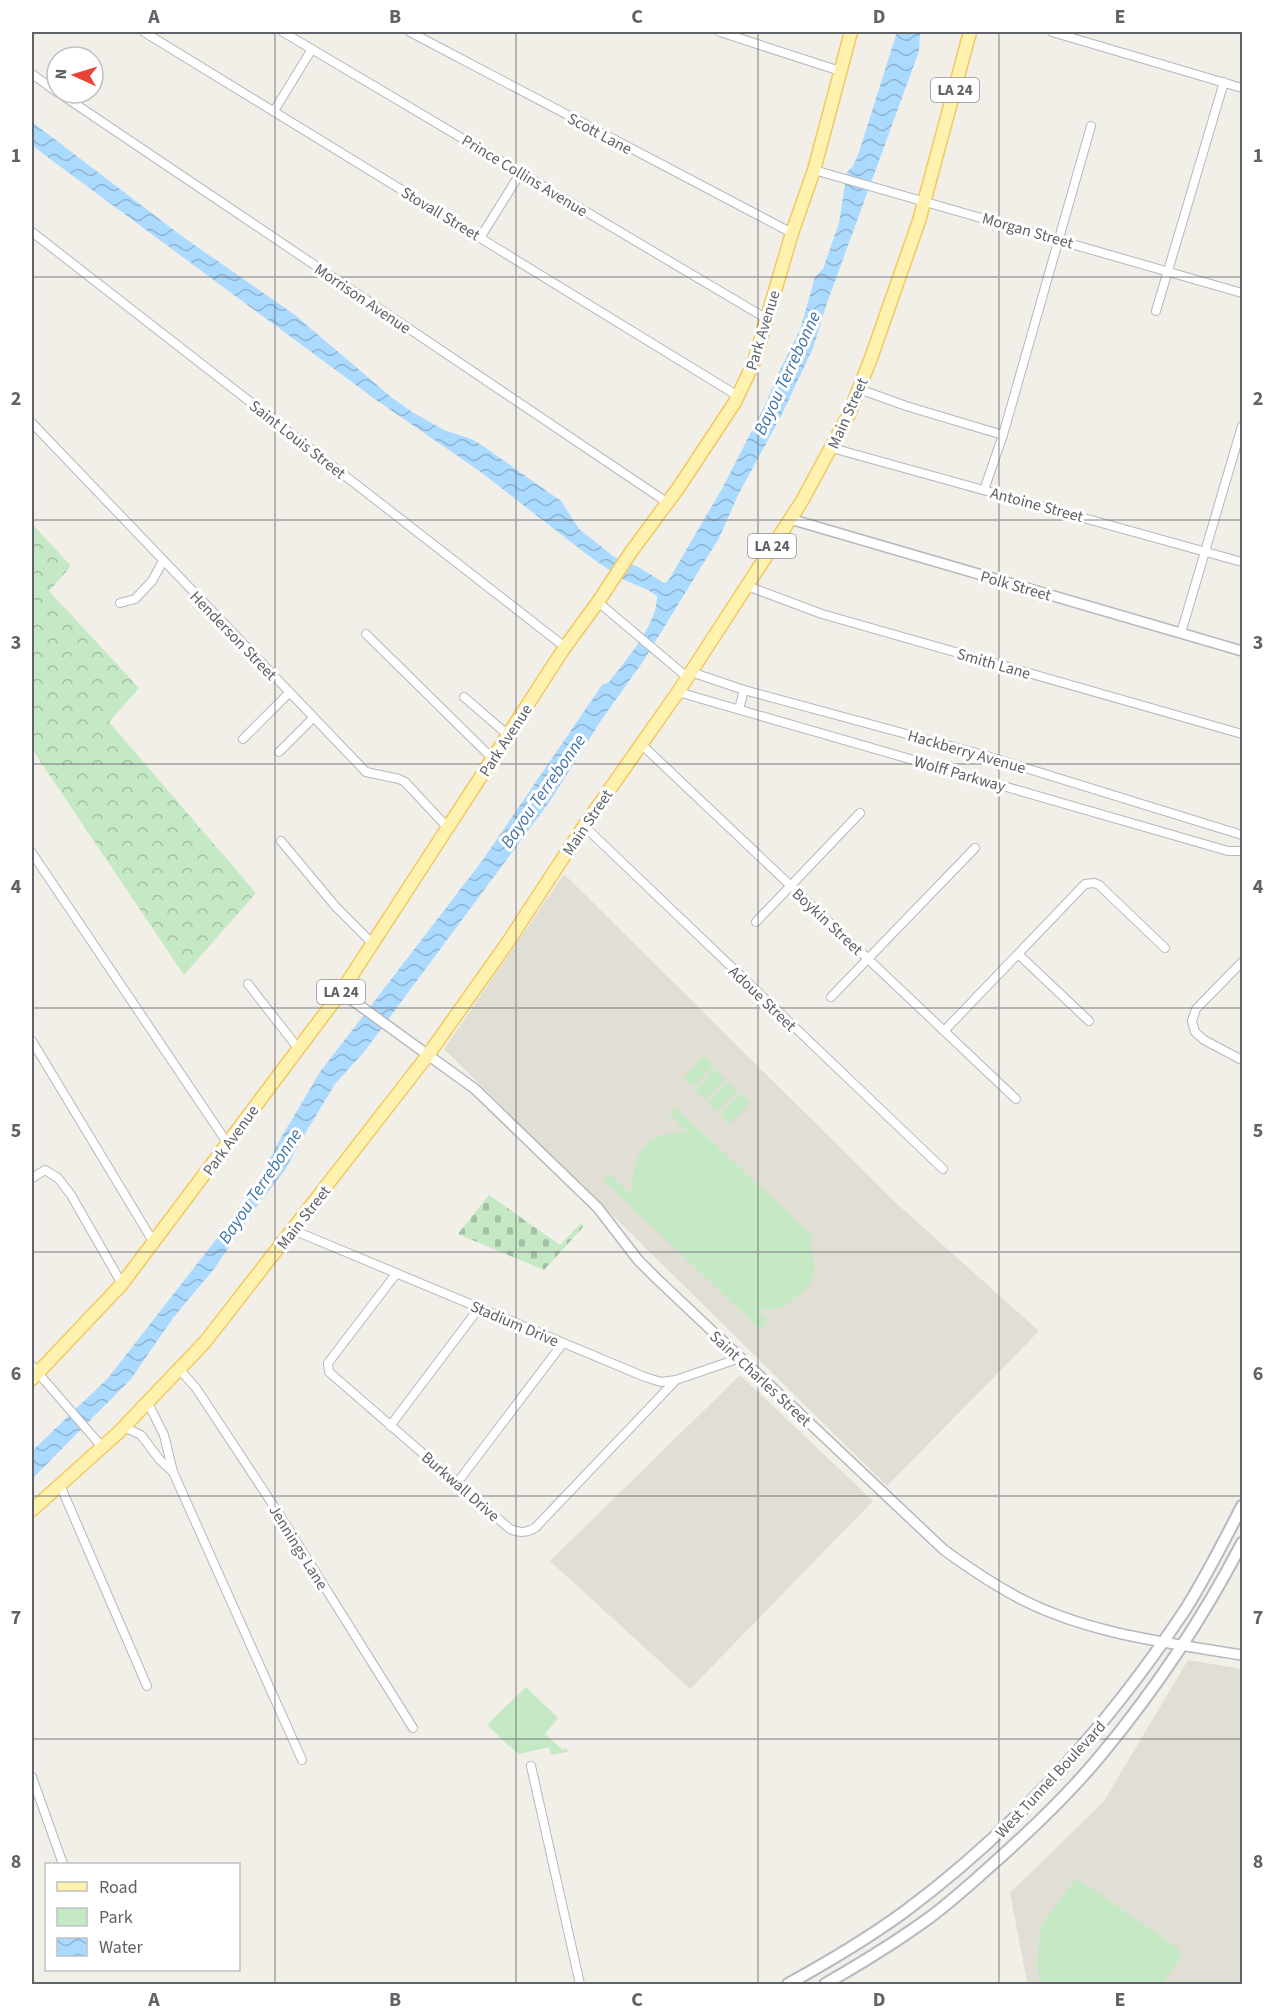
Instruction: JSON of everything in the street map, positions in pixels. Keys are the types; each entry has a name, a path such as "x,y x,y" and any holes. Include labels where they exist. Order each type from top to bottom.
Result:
{"main road":[{"name":"Park Avenue","path":"34,1373 122,1284 341,992 565,647 668,503 738,396 754,362 792,233 814,170 851,32"},
{"name":"Main Street","path":"32,1510 103,1448 205,1342 428,1055 678,692 790,519 832,448 849,414 871,358 925,202 970,32"},
{"name":"West Tunnel Boulevard","path":"788,1984 838,1956 903,1913 990,1842 1039,1795 1115,1709 1163,1642 1194,1594 1242,1506"},
{"name":"West Tunnel Boulevard","path":"825,1984 865,1961 929,1918 1014,1845 1058,1802 1100,1756 1181,1645 1242,1543"}],"street":[{"name":"Stovall Street","path":"144,32 738,396"},
{"name":"Prince Collins Avenue","path":"283,32 767,319"},
{"name":"Scott Lane","path":"410,32 792,233"},
{"path":"720,32 840,71"},
{"path":"1052,32 1242,88"},
{"path":"274,111 312,49"},
{"name":"Morrison Avenue","path":"32,74 45,83"},
{"path":"1156,311 1224,82"},
{"name":"Morrison Avenue","path":"77,105 668,503"},
{"path":"984,490 1003,435 1091,126"},
{"name":"Morgan Street","path":"814,170 1058,238 1242,293"},
{"path":"480,238 521,172"},
{"name":"Saint Louis Street","path":"32,232 565,647"},
{"path":"859,389 906,406 1003,435"},
{"name":"Henderson Street","path":"32,423 366,772 399,778 405,782 448,828"},
{"path":"1181,633 1242,426"},
{"name":"Antoine Street","path":"832,448 1242,562"},
{"name":"Polk Street","path":"790,519 1242,651"},
{"path":"120,603 135,599 152,581 163,561"},
{"name":"Smith Lane","path":"747,586 822,614 1242,734"},
{"name":"Hackberry Avenue","path":"598,602 658,654 689,675 980,754 1242,835"},
{"path":"366,634 493,759"},
{"path":"739,709 744,690"},
{"name":"Wolff Parkway","path":"678,692 1228,851 1242,851"},
{"path":"243,739 289,693"},
{"path":"464,697 508,735"},
{"path":"279,752 314,718"},
{"name":"Boykin Street","path":"641,744 1016,1099"},
{"path":"756,922 860,813"},
{"name":"Adoue Street","path":"584,826 943,1169"},
{"path":"281,841 336,907 372,943"},
{"path":"831,997 975,848"},
{"path":"32,853 228,1144"},
{"path":"944,1031 1078,889 1089,883 1099,885 1165,948"},
{"path":"1018,954 1089,1021"},
{"path":"1242,962 1196,1009 1192,1021 1195,1032 1204,1040 1242,1060"},
{"path":"248,984 298,1048"},
{"name":"Saint Charles Street","path":"341,992 475,1089 598,1208 638,1260 656,1278 944,1550 985,1579 1023,1600 1067,1617 1120,1633 1242,1655"},
{"path":"32,1041 154,1243"},
{"path":"32,1178 45,1170 58,1178 71,1195 122,1284"},
{"name":"Stadium Drive","path":"293,1230 661,1382 676,1380 740,1358"},
{"name":"Burkwall Drive","path":"396,1274 328,1363 329,1372 516,1532 535,1528 676,1380"},
{"path":"390,1426 479,1308"},
{"path":"457,1483 563,1343"},
{"name":"Jennings Lane","path":"180,1370 196,1389 279,1514 412,1728"},
{"path":"34,1373 65,1403 103,1448"},
{"path":"148,1403 164,1435 173,1472 302,1760"},
{"path":"124,1427 141,1435 159,1459 173,1472"},
{"path":"60,1485 147,1686"},
{"path":"531,1766 580,1984"},
{"path":"32,1777 63,1863"}],"shaded area":[{"path":"564,874 896,1203 1039,1331 887,1486 444,1049"},
{"path":"740,1375 873,1501 690,1689 550,1561"},
{"path":"1188,1660 1242,1669 1242,1984 1030,1984 1027,1982 1010,1893 1104,1801"}],"green space":[{"path":"32,524 71,566 49,591 139,688 109,722 256,893 184,975 32,749"},
{"path":"703,1056 713,1066 693,1087 683,1078"},
{"path":"715,1069 725,1079 705,1100 695,1090"},
{"path":"728,1081 737,1091 717,1112 707,1103"},
{"path":"740,1093 750,1103 730,1124 720,1115"},
{"path":"675,1107 814,1237 810,1241 814,1259 812,1280 803,1292 781,1308 757,1310 768,1322 761,1330 603,1180 609,1174 632,1195 632,1180 642,1149 654,1139 662,1136 688,1132 669,1114"},
{"path":"489,1195 560,1245 581,1223 584,1226 544,1270 458,1234"},
{"path":"526,1687 558,1718 545,1734 563,1750 566,1748 568,1752 551,1755 549,1747 519,1754 511,1748 512,1745 510,1747 487,1725"},
{"path":"1076,1878 1178,1948 1181,1957 1162,1984 1042,1984 1037,1968 1040,1927"}],"water":[{"name":"Bayou Terrebonne","path":"897,32 920,32 919,51 827,303 813,348 781,416 739,493 719,538 642,663 602,719 550,801 364,1052 335,1084 285,1170 259,1203 214,1269 173,1318 131,1379 32,1479 32,1451 108,1378 218,1237 260,1179 278,1143 320,1072 482,861 602,685 609,682 639,642 652,618 657,596 622,579 589,556 478,470 379,402 50,159 32,145 32,122 183,237 295,315 391,397 444,430 480,444 561,501 579,529 613,556 640,568 664,583 668,581 723,487 800,330 815,277 823,269 839,223 847,172 853,166 859,152"}]}
